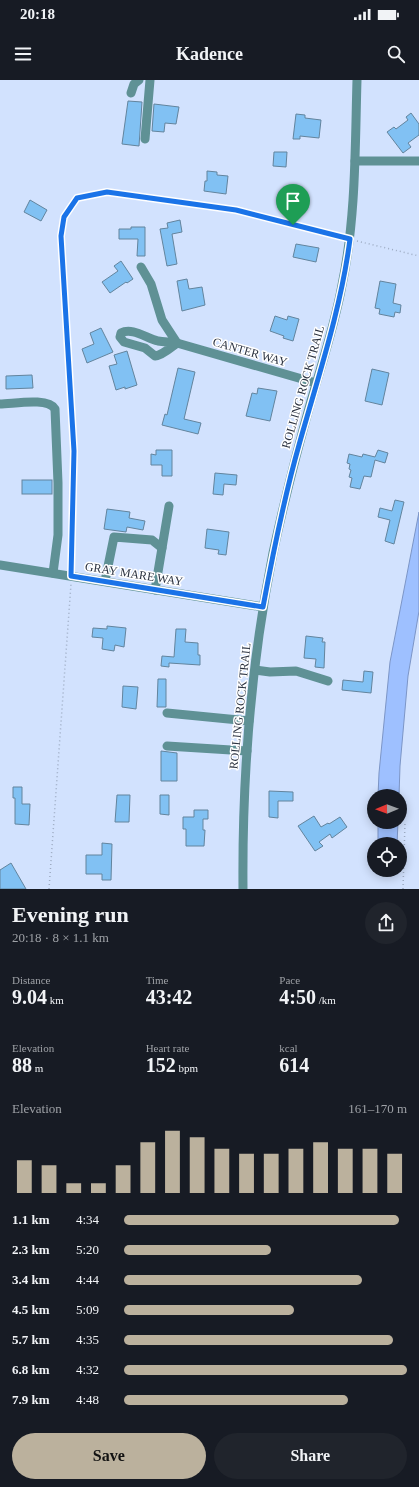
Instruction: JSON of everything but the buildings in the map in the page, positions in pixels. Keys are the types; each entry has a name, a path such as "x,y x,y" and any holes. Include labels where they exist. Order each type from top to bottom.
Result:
{"street":[{"path":"131,94 134,84 139,80"},
{"path":"144,139 150,80"},
{"name":"ROLLING ROCK TRAIL","path":"243,889 244,808 249,721 263,607 284,503 336,312 343,280 350,239 354,189 357,80"},
{"path":"355,160 419,161"},
{"path":"141,267 151,284 162,320 177,343"},
{"name":"CANTER WAY","path":"177,343 158,356 154,356 145,348 124,342 120,337 123,332 133,332 157,341 177,343 316,383"},
{"path":"0,404 46,402 55,409 58,483 58,535 53,573"},
{"path":"155,590 169,506"},
{"path":"104,582 114,537 152,540 162,548"},
{"name":"GRAY MARE WAY","path":"0,565 263,607"},
{"path":"255,670 270,672 296,671 328,681"},
{"path":"167,714 249,721"},
{"path":"167,746 247,751"}],"path":[{"path":"49,889 71,576 74,451 61,236 64,217 77,198 107,192 236,210 419,256"},
{"path":"403,889 405,829"}],"water":[{"path":"419,512 419,611 408,676 399,789 378,789 390,662"},
{"path":"378,829 398,829 397,837 378,837"}],"route":[{"path":"107,192 236,210 293,225 350,239 335,319 298,446 284,503 263,607 71,576 74,451 61,236 64,217 77,198 107,192"}]}
